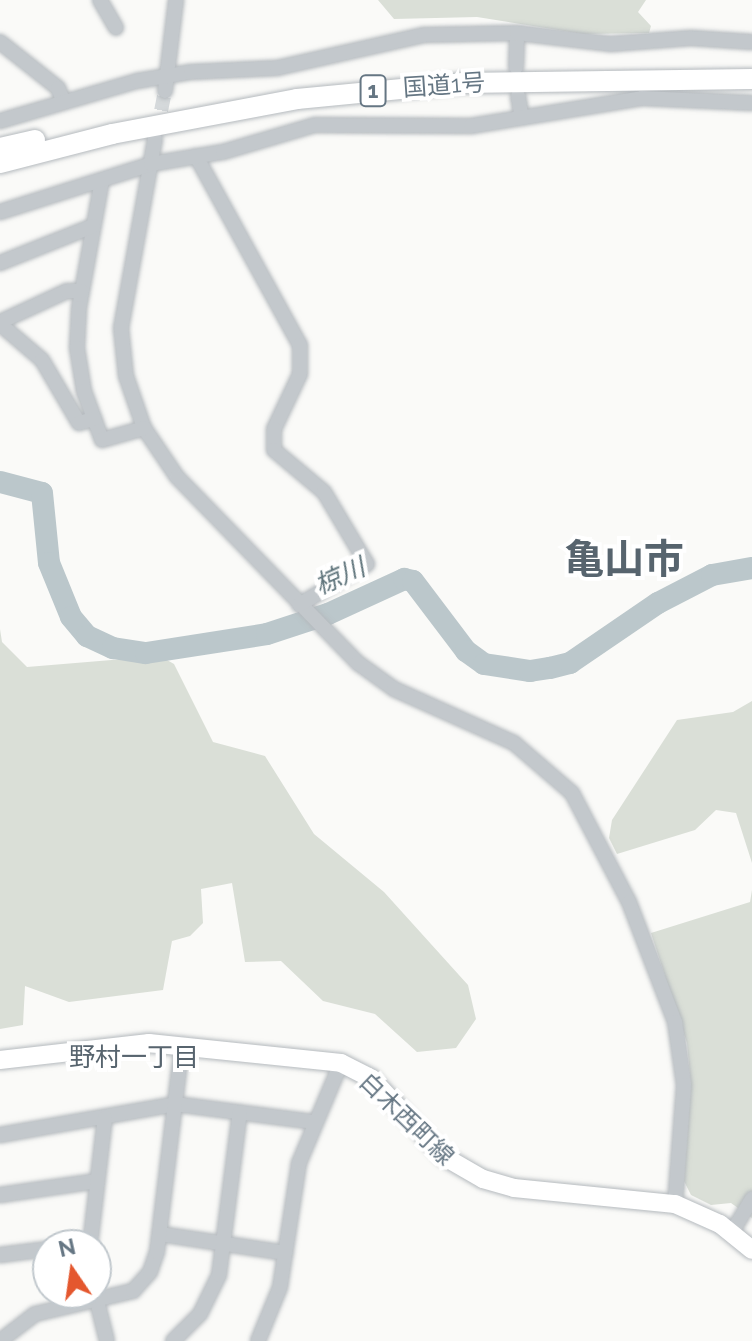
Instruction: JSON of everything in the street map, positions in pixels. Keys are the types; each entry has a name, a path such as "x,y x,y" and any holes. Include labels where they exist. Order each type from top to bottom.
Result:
{"highway":[{"name":"国道1号","path":"0,163 202,115 297,99 462,83 752,79"},
{"name":"1","path":"0,148 168,113 202,115"},
{"name":"1","path":"0,172 22,164 30,154"}],"main road":[{"name":"白木西町線","path":"0,1060 122,1044 182,1045 341,1063 372,1079 443,1156 483,1179 514,1188 675,1204 732,1232 752,1250"}],"street":[{"path":"100,0 116,28"},
{"path":"165,91 176,0"},
{"path":"516,67 517,33"},
{"path":"0,121 63,100 169,75 277,68 411,36 517,33 611,44 691,38 752,42"},
{"path":"0,42 58,88 63,100"},
{"path":"518,96 522,118"},
{"path":"0,212 151,164 196,156 315,125 423,128 522,118 642,98 752,103"},
{"path":"155,139 121,328 126,376 144,428 177,477 327,634 394,689 532,755 559,778 585,812 655,962 675,1022 684,1085 675,1204"},
{"path":"196,156 300,345 300,374 274,429 274,450 324,492 367,564 301,607"},
{"path":"102,180 81,291 77,348 102,440 144,428"},
{"path":"0,263 93,226"},
{"path":"81,291 9,314 0,323 42,360 79,423 94,419"},
{"path":"112,1292 141,1285 154,1266 182,1045"},
{"path":"258,1341 276,1305 293,1190 313,1122 341,1063"},
{"path":"0,1135 175,1104 313,1122"},
{"path":"173,1341 200,1314 212,1292 223,1244 240,1112"},
{"path":"92,1229 105,1118"},
{"path":"0,1195 97,1181"},
{"path":"732,1232 752,1199"},
{"path":"160,1234 286,1253"},
{"path":"0,1255 32,1251"},
{"path":"0,1341 35,1314 52,1309"},
{"path":"99,1309 107,1341"}],"shaded area":[{"path":"378,0 646,0 638,12 651,26 649,33 583,34 477,17 394,19"},
{"path":"0,629 2,642 27,667 160,656 174,664 213,742 265,756 314,834 384,892 468,985 476,1019 456,1048 417,1052 375,1014 323,1001 281,961 245,962 232,883 201,889 203,923 190,936 172,941 163,990 69,1002 25,986 23,1025 0,1029"},
{"path":"752,701 752,863 736,813 716,810 695,830 617,854 609,838 612,820 677,720 733,712"},
{"path":"752,890 752,1218 731,1203 711,1205 691,1195 684,1181 691,1086 687,1043 651,933 750,902"}],"waterway":[{"name":"椋川","path":"0,482 42,493 49,563 71,617 87,636 113,648 146,653 267,634 328,614 404,579 413,581 466,651 484,664 530,671 570,663 658,603 712,575 752,568"}],"tunnel":[{"path":"157,131 165,91"}],"district":[{"name":"亀山市","path":"624,559"},
{"name":"野村一丁目","path":"134,1058"}]}
